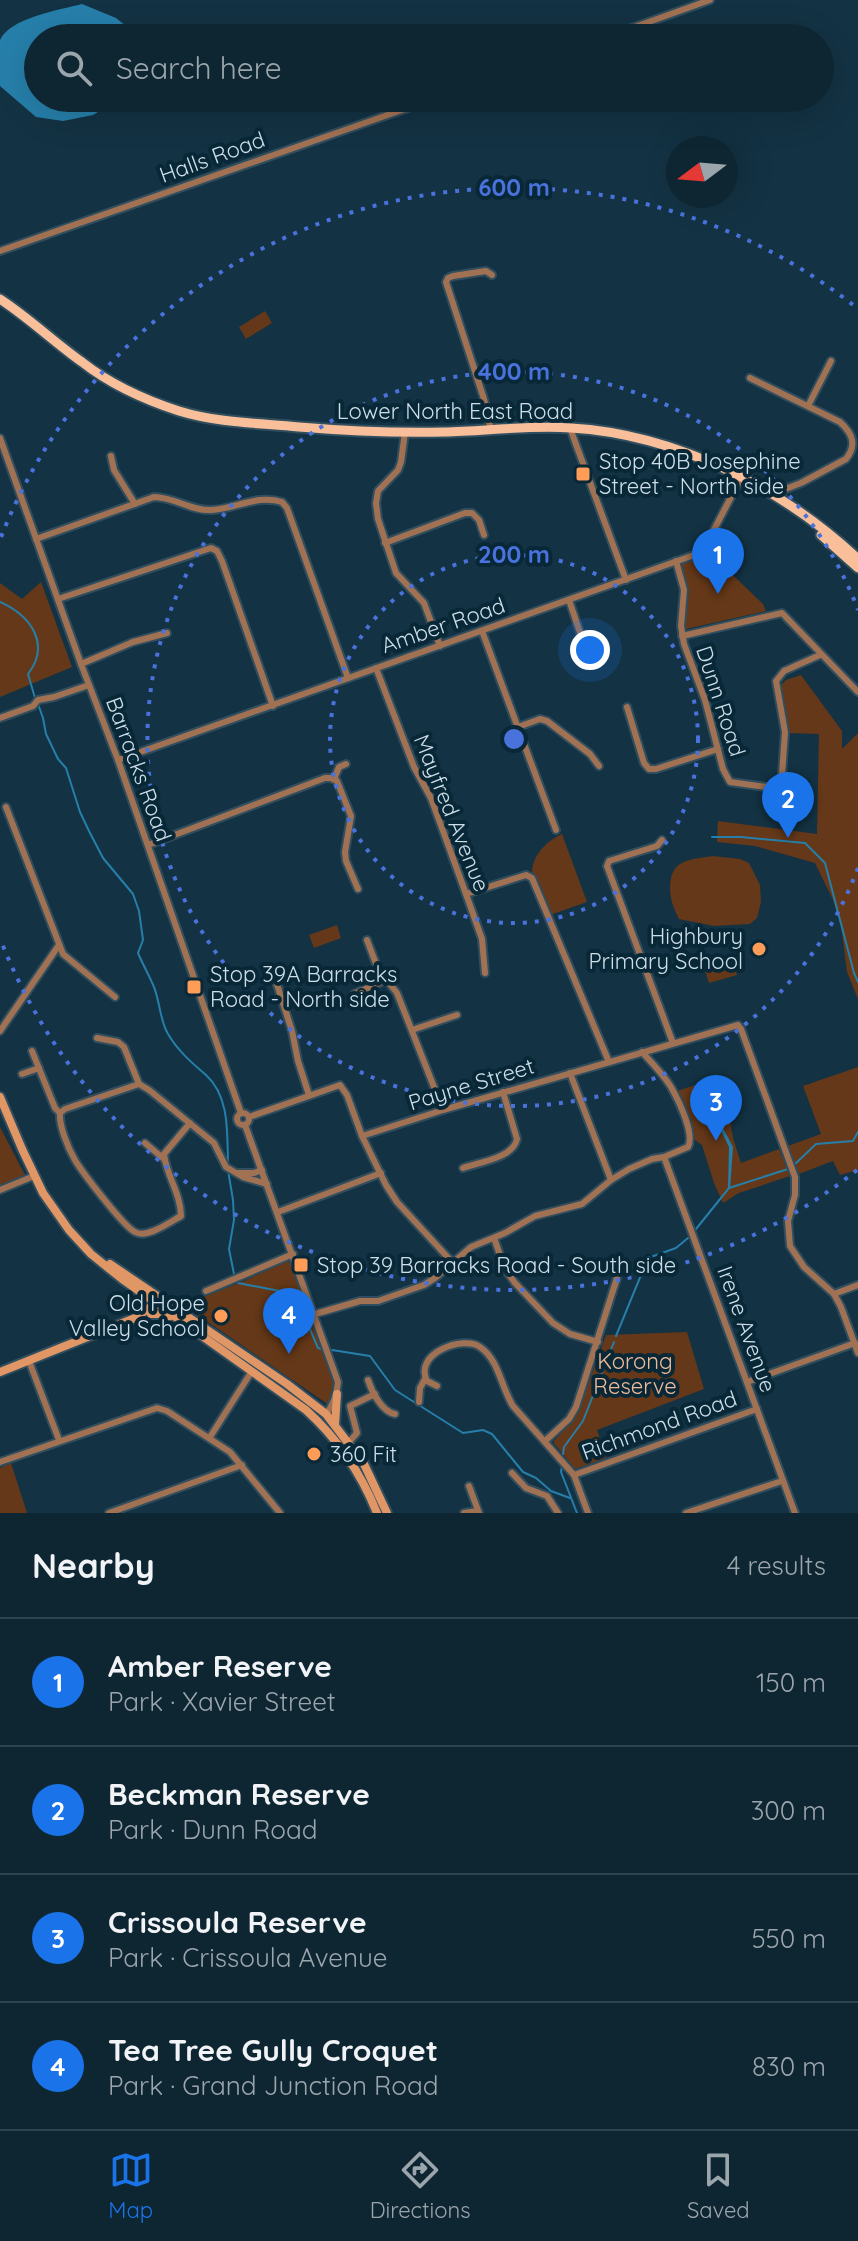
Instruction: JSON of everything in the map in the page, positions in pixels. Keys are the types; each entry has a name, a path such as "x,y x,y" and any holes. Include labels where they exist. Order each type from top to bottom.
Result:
{"main road":[{"name":"Lower North East Road","path":"0,299 98,373 140,396 179,411 223,422 362,432 570,428 598,430 652,441 702,459 741,478 817,524 858,559"},
{"name":"Lower North East Road","path":"786,504 858,568"},
{"path":"0,1097 34,1176 55,1211 83,1245 102,1263 143,1293 161,1301 211,1342 254,1367"},
{"path":"83,1245 254,1367 306,1410 335,1425 371,1476 387,1513"},
{"path":"143,1293 148,1312"},
{"path":"0,1372 158,1308 161,1301"},
{"path":"148,1312 165,1315 211,1342"},
{"path":"335,1425 337,1394"},
{"path":"323,1418 357,1470 377,1513"}],"street":[{"path":"643,24 710,0"},
{"name":"Halls Road","path":"0,251 396,112"},
{"path":"491,430 446,282 453,276 486,271 492,275"},
{"path":"808,406 831,361"},
{"path":"750,378 840,422 853,440 846,459 770,495"},
{"path":"570,428 626,580"},
{"path":"405,432 398,470 378,491 376,503 396,573 424,603 440,646"},
{"name":"Barracks Road","path":"0,438 118,760 241,1113"},
{"path":"111,456 114,470 135,504"},
{"name":"Amber Road","path":"118,760 697,554 706,545 741,478"},
{"path":"36,539 154,497 195,509 211,510 259,499 282,502 287,508 348,678"},
{"path":"385,543 465,513 472,513 479,520 484,535"},
{"path":"58,599 211,548 217,551 222,561 273,706"},
{"name":"Dunn Road","path":"676,561 684,590 682,636 705,700 723,769 730,782 781,789 785,732 776,681 784,671 820,655"},
{"path":"569,600 589,659"},
{"path":"682,636 782,613 858,692"},
{"path":"482,631 556,830"},
{"path":"81,664 133,642 167,633"},
{"name":"Mayfred Avenue","path":"376,668 414,767 431,798 466,894 482,939 485,973"},
{"path":"0,718 33,706 38,700 89,685"},
{"path":"627,707 644,763 649,769 718,749"},
{"path":"518,727 540,719 547,721 590,754 599,766"},
{"path":"334,779 339,767 346,764"},
{"path":"148,845 325,778 334,779 351,816 345,852 358,889"},
{"path":"6,807 63,954 115,997"},
{"path":"662,840 657,846 609,861 607,866 673,1043"},
{"path":"466,894 526,875 532,878 609,1062"},
{"path":"367,940 378,969 397,993 443,1110"},
{"path":"0,1031 59,945"},
{"path":"273,972 309,1095"},
{"path":"354,994 386,980"},
{"path":"412,1030 457,1015"},
{"name":"Payne Street","path":"362,1136 738,1025 795,1177 795,1195 788,1221 790,1246 804,1267 834,1294"},
{"path":"97,1038 118,1042 124,1047 139,1084 214,1143 230,1171 267,1184"},
{"path":"32,1051 55,1108 60,1113 74,1159 134,1232 149,1232 181,1216 164,1154 190,1123"},
{"path":"315,1314 409,1291 435,1278 471,1247 535,1216 582,1204 611,1180 652,1159 688,1147 691,1138 670,1085 642,1052"},
{"path":"22,1074 39,1068"},
{"path":"570,1073 611,1180"},
{"path":"60,1113 139,1084"},
{"path":"249,1117 340,1085 347,1095 362,1136 397,1202 452,1262"},
{"path":"463,1168 508,1152 516,1145 517,1139 503,1092"},
{"path":"245,1125 240,1125 237,1116 245,1113 249,1117"},
{"path":"245,1125 249,1117"},
{"path":"245,1125 338,1382 334,1403 323,1418"},
{"path":"145,1143 164,1159"},
{"name":"Irene Avenue","path":"664,1157 795,1513"},
{"path":"230,1171 254,1173 262,1170"},
{"path":"278,1212 381,1173"},
{"path":"0,1190 34,1176"},
{"path":"494,1238 505,1269 553,1323 570,1334 598,1342"},
{"path":"206,1291 293,1254"},
{"path":"545,1441 569,1419 576,1407 617,1278"},
{"path":"858,1285 834,1294 858,1353"},
{"path":"419,1402 420,1388 425,1379 424,1364 436,1352 464,1343 483,1348 496,1367 513,1406 574,1475 588,1513"},
{"path":"747,1382 855,1343"},
{"path":"29,1361 59,1440"},
{"path":"210,1437 254,1367"},
{"path":"425,1379 437,1386"},
{"path":"368,1380 389,1413 395,1414"},
{"path":"349,1442 357,1433 350,1406 375,1394"},
{"path":"0,1462 157,1408 167,1411 230,1452 280,1513"},
{"name":"Richmond Road","path":"574,1475 757,1409"},
{"path":"109,1513 242,1465"},
{"path":"512,1473 526,1488 547,1496 558,1513"},
{"path":"686,1513 782,1481"},
{"path":"464,1513 478,1512 469,1486"}],"green space":[{"path":"265,311 272,323 246,339 239,327"},
{"path":"713,556 763,604 766,611 686,629 681,626 684,598 678,568 682,559"},
{"path":"41,582 72,667 0,697 0,583 22,599"},
{"path":"801,675 842,731 842,749 858,733 858,999 847,972 841,925 815,863 755,846 717,842 718,821 817,834 819,734 789,733 781,685"},
{"path":"562,834 587,902 550,915 537,880 532,878 533,863 550,841"},
{"path":"713,856 749,863 760,885 761,902 757,918 750,924 714,926 679,919 670,887 674,870 683,862"},
{"path":"337,925 341,938 314,948 309,935"},
{"path":"732,959 737,975 709,983 704,967"},
{"path":"858,1067 858,1170 840,1175 833,1161 796,1175 785,1147 821,1134 803,1086"},
{"path":"708,1081 728,1110 741,1163 779,1149 790,1176 739,1193 723,1203 702,1145 695,1140 677,1091"},
{"path":"0,1127 25,1175 0,1185"},
{"path":"286,1261 295,1270 334,1382 329,1405 183,1305"},
{"name":"Korong Reserve","path":"687,1332 704,1389 597,1430 606,1458 575,1469 553,1442 577,1415 606,1335"},
{"path":"11,1463 27,1513 0,1513 0,1468"}],"water":[{"path":"82,4 124,24 24,24 24,107 0,86 0,40 14,26 49,12"},
{"path":"30,112 98,112 63,121 36,117"},
{"path":"701,1094 714,1111 733,1147 730,1189 729,1147 712,1112 698,1096"}],"waterway":[{"path":"0,602 21,615 34,632 38,652 28,674 35,698"},
{"path":"38,704 46,734 66,768 89,831 103,858 133,894 143,940 138,953 154,987 165,1029 176,1046 214,1084 219,1094 226,1116 228,1163"},
{"path":"712,837 805,843 825,863 858,982"},
{"path":"793,1166 816,1144 853,1141 858,1132"},
{"path":"696,1229 729,1188 788,1169"},
{"path":"228,1170 234,1220 229,1249 234,1274"},
{"path":"616,1336 648,1258 676,1248 688,1238"},
{"path":"238,1283 295,1294 318,1348 322,1349"},
{"path":"563,1454 564,1447 583,1421 614,1342"},
{"path":"332,1350 370,1356 395,1390 463,1433 483,1430 492,1434 523,1472 551,1491 570,1498"},
{"path":"562,1466 561,1472 577,1513"}],"place":[{"name":"Stop 40B Josephine Street - North side","path":"583,474"},
{"name":"Amber Reserve","path":"718,594"},
{"name":"Beckman Reserve","path":"788,838"},
{"name":"Highbury Primary School","path":"759,949"},
{"name":"Stop 39A Barracks Road - North side","path":"194,987"},
{"name":"Crissoula Reserve","path":"716,1141"},
{"name":"Stop 39 Barracks Road - South side","path":"301,1265"},
{"name":"Old Hope Valley School","path":"221,1316"},
{"name":"Tea Tree Gully Croquet","path":"289,1354"},
{"name":"360 Fit","path":"314,1454"}]}
